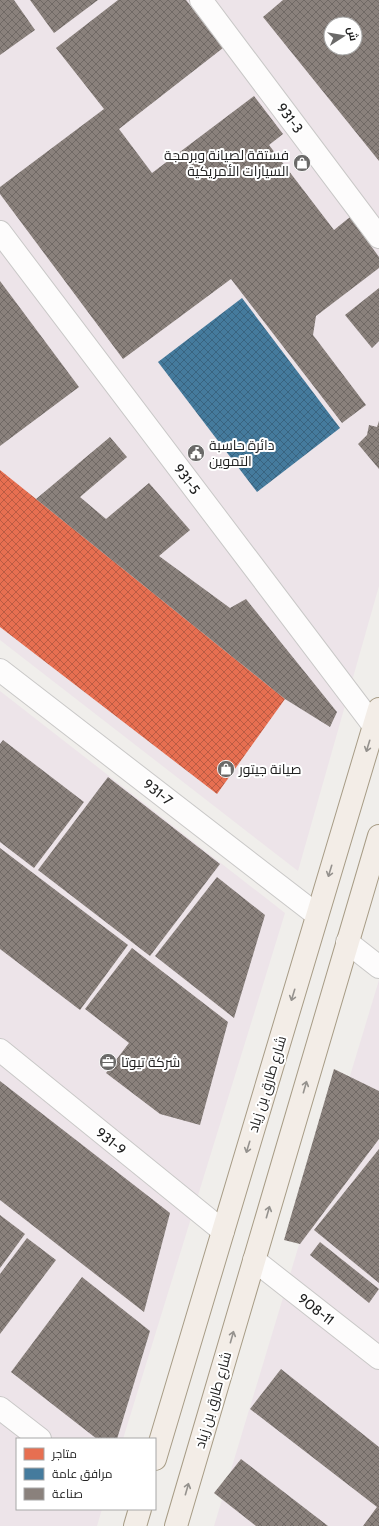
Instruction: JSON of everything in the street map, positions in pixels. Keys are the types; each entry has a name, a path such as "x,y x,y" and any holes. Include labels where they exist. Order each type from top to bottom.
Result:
{"main road":[{"name":"شارع طارق بن زياد","path":"156,1456 376,717"},
{"name":"شارع طارق بن زياد","path":"176,1526 379,836"}],"street":[{"name":"931-3","path":"201,0 379,237"},
{"name":"931-5","path":"0,232 376,717"},
{"name":"931-7","path":"0,670 317,915"},
{"path":"347,942 379,968"},
{"name":"931-9","path":"0,1050 223,1231"},
{"name":"908-11","path":"254,1260 379,1358"},
{"path":"0,1408 39,1438"}],"shaded area":[{"path":"0,0 379,0 379,586 298,871 0,640"},
{"path":"0,691 285,913 123,1438 16,1438 16,1510 102,1510 97,1526 0,1526"},
{"path":"379,980 379,1526 214,1526"}],"building: متاجر":[{"path":"0,470 285,699 217,794 0,627"}],"building: مرافق عامة":[{"path":"242,298 340,428 257,492 158,362"}],"building: صناعة":[{"path":"0,0 14,0 35,30 0,55"},
{"path":"30,0 98,0 54,33"},
{"path":"118,0 186,0 223,48 119,129 152,173 254,96 283,134 269,145 334,230 350,217 379,257 379,268 316,316 313,335 366,405 342,423 231,279 123,359 0,194 0,187 104,109 56,48"},
{"path":"283,0 379,0 379,161 263,17"},
{"path":"0,281 79,387 0,446"},
{"path":"379,288 379,341 372,348 345,315"},
{"path":"379,421 379,469 358,444 367,435 369,425 377,427"},
{"path":"110,437 127,457 80,497 106,519 149,483 190,530 159,556 230,608 246,599 337,712 330,727 285,699 36,499"},
{"path":"3,740 84,802 34,868 0,842 0,744"},
{"path":"108,777 220,864 150,956 38,870"},
{"path":"0,848 128,945 80,1010 0,949"},
{"path":"217,877 265,915 234,1018 155,956"},
{"path":"132,948 228,1022 200,1125 160,1114 106,1073 129,1043 85,1009"},
{"path":"334,1069 379,1091 379,1139 300,1244 284,1240"},
{"path":"0,1081 170,1213 144,1312 0,1200"},
{"path":"379,1149 379,1283 314,1230"},
{"path":"0,1215 25,1234 0,1268"},
{"path":"27,1238 56,1260 0,1334 0,1274"},
{"path":"320,1242 379,1289 369,1303 310,1255"},
{"path":"82,1277 150,1331 117,1438 96,1438 11,1372"},
{"path":"281,1369 379,1447 379,1526 363,1526 377,1507 250,1409"},
{"path":"241,1459 328,1526 256,1526 214,1493"}],"place":[{"name":"فستقة لصيانة وبرمجة السيارات الأمريكية","path":"302,163"},
{"name":"دائرة حاسبة التموين","path":"196,453"},
{"name":"صيانة جيتور","path":"226,769"},
{"name":"شركة تيوتا","path":"108,1062"}]}
